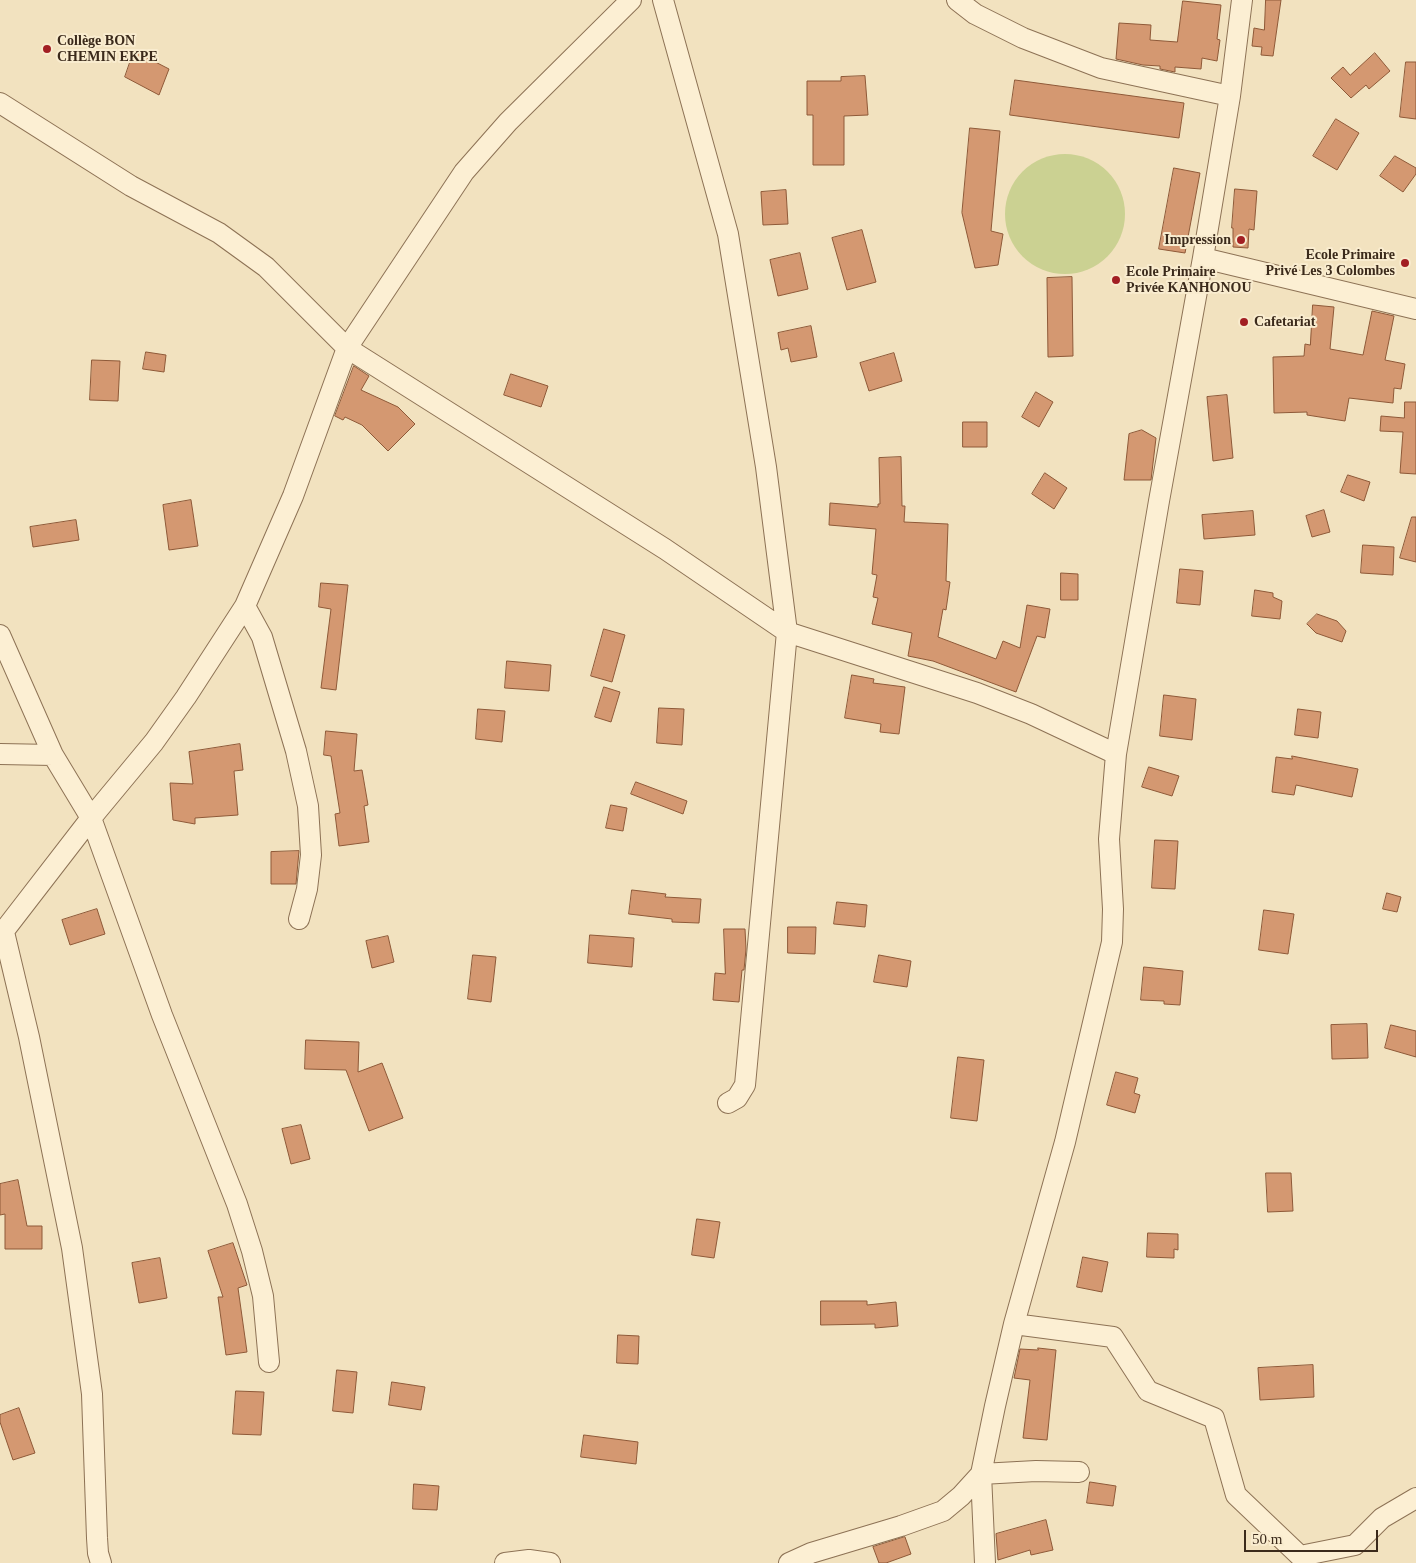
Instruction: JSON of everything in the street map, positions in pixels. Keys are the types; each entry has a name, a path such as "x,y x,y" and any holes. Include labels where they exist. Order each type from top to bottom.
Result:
{"street":[{"path":"101,1563 97,1538 92,1394 72,1248 29,1037 2,934 91,818 154,742 186,697 245,606 293,496 347,348 464,172 508,122 631,0"},
{"path":"664,0 728,234 766,466 787,632 745,1085 737,1098 728,1102"},
{"path":"957,0 975,14 1022,38 1101,68 1230,96"},
{"path":"985,1563 981,1474 1014,1324 1065,1142 1112,942 1113,909 1109,839 1116,754 1203,258 1230,96 1242,0"},
{"path":"0,103 131,186 219,233 266,267 347,348 665,549 787,632 977,693 1031,714 1116,754"},
{"path":"1203,258 1416,309"},
{"path":"245,606 262,637 296,751 308,806 311,855 307,889 299,919"},
{"path":"0,635 53,755 91,818 162,1015 237,1204 252,1251 263,1296 269,1362"},
{"path":"0,754 53,755"},
{"path":"1014,1324 1113,1337 1148,1391 1214,1418 1236,1496 1300,1556 1355,1545 1382,1518 1416,1498"},
{"path":"790,1563 811,1553 901,1526 943,1511 961,1496 981,1474 1079,1472"},
{"path":"505,1563 529,1560 550,1563"}],"green space":[{"path":"1065,154 1088,158 1108,171 1121,191 1125,214 1121,237 1108,257 1088,270 1065,274 1042,270 1022,257 1009,237 1005,214 1009,191 1022,171 1042,158"}],"building":[{"path":"1266,0 1281,0 1273,56 1261,55 1262,47 1252,46 1254,28 1264,30"},
{"path":"1183,1 1221,5 1217,39 1220,40 1217,61 1202,58 1201,69 1175,67 1175,72 1160,69 1160,66 1143,65 1116,59 1119,23 1151,25 1150,40 1177,42"},
{"path":"134,51 169,69 159,95 125,77"},
{"path":"1375,53 1390,71 1369,89 1366,85 1351,98 1331,78 1343,67 1350,75"},
{"path":"1406,62 1416,62 1416,119 1400,117"},
{"path":"865,76 868,115 844,116 844,165 813,165 813,115 807,115 807,81 841,81 841,77"},
{"path":"1015,80 1184,103 1179,138 1010,115"},
{"path":"1336,119 1359,133 1337,170 1313,156"},
{"path":"970,128 1000,131 991,231 1003,234 998,265 975,268 962,213"},
{"path":"1395,156 1416,168 1416,174 1403,192 1380,176"},
{"path":"1174,168 1200,173 1185,253 1159,249"},
{"path":"1235,189 1257,191 1254,230 1249,229 1248,248 1233,247 1232,228"},
{"path":"786,190 788,224 763,225 761,192"},
{"path":"862,230 876,282 847,290 832,238"},
{"path":"800,253 808,289 778,296 770,260"},
{"path":"1072,277 1073,356 1048,357 1047,278"},
{"path":"1313,305 1334,307 1330,349 1363,355 1372,311 1394,316 1385,360 1405,364 1401,389 1394,388 1393,403 1349,398 1345,421 1307,415 1307,412 1274,413 1273,357 1304,356 1305,344 1310,345"},
{"path":"811,326 817,357 791,362 788,348 781,350 778,333"},
{"path":"146,352 166,355 164,372 143,369"},
{"path":"894,353 902,381 869,391 860,363"},
{"path":"92,360 120,361 118,401 90,400"},
{"path":"354,366 369,376 361,390 398,407 415,424 388,451 362,425 345,417 343,420 335,416"},
{"path":"511,374 548,386 541,407 504,395"},
{"path":"1036,392 1053,402 1039,427 1022,417"},
{"path":"1227,395 1233,458 1213,461 1207,397"},
{"path":"1405,402 1416,402 1416,474 1400,473 1403,432 1380,431 1381,416 1404,418"},
{"path":"963,422 987,422 987,447 963,447"},
{"path":"1142,430 1156,438 1151,480 1124,480 1129,434"},
{"path":"901,457 902,506 905,506 904,522 948,524 946,581 950,582 946,610 943,609 938,637 996,659 1003,641 1020,648 1027,605 1050,609 1045,638 1037,636 1016,692 933,661 908,656 912,633 872,624 878,598 873,597 877,575 872,574 876,529 829,525 830,503 878,507 878,504 880,504 879,458"},
{"path":"1045,473 1067,488 1054,509 1032,494"},
{"path":"1348,475 1370,482 1364,501 1341,492"},
{"path":"191,500 198,546 169,550 163,505"},
{"path":"1324,510 1330,532 1312,537 1306,516"},
{"path":"1253,511 1255,535 1204,539 1202,515"},
{"path":"1412,517 1416,517 1416,562 1400,558"},
{"path":"76,520 79,540 33,547 30,527"},
{"path":"1363,545 1394,547 1393,575 1361,573"},
{"path":"1180,569 1203,571 1200,605 1177,603"},
{"path":"1061,573 1078,574 1078,600 1061,600"},
{"path":"321,583 348,585 336,690 321,688 331,609 319,607"},
{"path":"1255,590 1273,593 1273,597 1282,601 1280,619 1252,616"},
{"path":"1317,614 1337,621 1346,631 1342,642 1316,633 1307,624"},
{"path":"604,629 625,635 612,682 591,676"},
{"path":"507,661 551,665 549,691 505,688"},
{"path":"852,675 874,679 873,683 905,687 899,734 880,732 881,724 845,718"},
{"path":"604,687 620,692 611,722 595,717"},
{"path":"1164,695 1196,699 1192,740 1160,736"},
{"path":"659,708 684,709 682,745 657,743"},
{"path":"478,709 505,711 502,742 476,739"},
{"path":"1298,709 1321,712 1318,738 1295,735"},
{"path":"326,731 357,734 354,771 362,770 368,805 364,806 369,842 339,846 335,814 340,813 331,756 324,755"},
{"path":"240,744 243,770 234,771 238,815 195,818 195,824 173,820 170,783 193,784 189,752"},
{"path":"1292,756 1358,769 1352,797 1296,785 1294,795 1272,792 1276,757 1292,759"},
{"path":"1149,767 1179,776 1172,796 1142,787"},
{"path":"636,782 687,801 683,814 631,794"},
{"path":"611,805 627,808 623,831 606,828"},
{"path":"1155,840 1178,841 1175,889 1152,888"},
{"path":"299,851 296,884 271,884 271,852"},
{"path":"632,890 666,894 665,897 701,899 699,923 672,922 672,919 629,914"},
{"path":"1387,893 1401,897 1397,912 1383,909"},
{"path":"837,902 867,905 865,927 834,924"},
{"path":"97,909 105,934 70,945 62,920"},
{"path":"1264,910 1294,914 1288,954 1259,950"},
{"path":"788,927 816,927 815,954 788,953"},
{"path":"724,929 745,929 746,949 739,1002 713,1000 715,973 725,974"},
{"path":"590,935 634,938 632,967 588,963"},
{"path":"388,936 394,962 372,968 366,941"},
{"path":"473,955 496,957 491,1002 468,999"},
{"path":"879,955 911,961 907,987 874,982"},
{"path":"1144,967 1183,971 1180,1005 1164,1004 1164,1001 1141,1000"},
{"path":"1367,1024 1368,1058 1332,1059 1331,1025"},
{"path":"1391,1025 1416,1031 1416,1057 1385,1048"},
{"path":"306,1040 359,1042 358,1072 382,1063 403,1118 369,1131 346,1070 305,1069"},
{"path":"958,1057 984,1060 977,1121 951,1118"},
{"path":"1116,1072 1138,1078 1134,1093 1140,1095 1135,1113 1107,1105"},
{"path":"301,1125 310,1159 291,1164 282,1129"},
{"path":"1266,1173 1291,1173 1293,1211 1268,1212"},
{"path":"18,1180 27,1226 42,1226 42,1249 5,1249 5,1214 0,1215 0,1184"},
{"path":"697,1219 720,1222 714,1258 692,1255"},
{"path":"1148,1233 1178,1234 1178,1250 1174,1249 1174,1258 1147,1257"},
{"path":"233,1243 247,1285 238,1288 247,1352 226,1355 218,1297 223,1297 208,1251"},
{"path":"1083,1257 1108,1262 1102,1292 1077,1287"},
{"path":"160,1258 167,1298 139,1303 132,1263"},
{"path":"821,1301 867,1301 867,1305 896,1302 898,1326 875,1328 875,1324 821,1325"},
{"path":"618,1335 639,1336 638,1364 617,1363"},
{"path":"1038,1348 1056,1350 1047,1440 1023,1438 1030,1380 1014,1378 1020,1349 1038,1350"},
{"path":"1313,1365 1314,1397 1260,1400 1258,1368"},
{"path":"337,1370 357,1372 353,1413 333,1411"},
{"path":"392,1382 425,1387 421,1410 389,1405"},
{"path":"236,1391 264,1392 261,1435 233,1434"},
{"path":"19,1408 35,1453 13,1460 0,1422 0,1415"},
{"path":"584,1435 638,1442 636,1464 581,1457"},
{"path":"1090,1482 1116,1486 1113,1506 1087,1503"},
{"path":"414,1484 439,1486 437,1510 413,1509"},
{"path":"1046,1520 1053,1550 1031,1555 1030,1550 998,1560 996,1534"},
{"path":"905,1537 911,1554 886,1563 879,1563 873,1547"}],"place":[{"name":"Collège BON CHEMIN EKPE","path":"47,49"},
{"name":"Impression","path":"1241,240"},
{"name":"Ecole Primaire Privé Les 3 Colombes","path":"1405,263"},
{"name":"Ecole Primaire Privée KANHONOU","path":"1116,280"},
{"name":"Cafetariat","path":"1244,322"}]}
